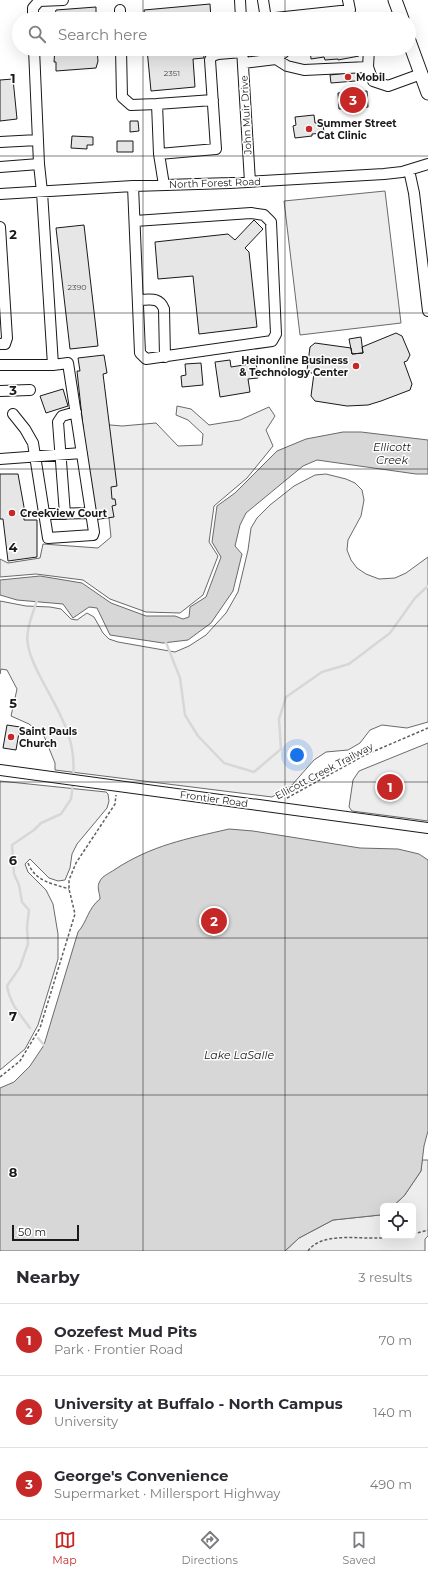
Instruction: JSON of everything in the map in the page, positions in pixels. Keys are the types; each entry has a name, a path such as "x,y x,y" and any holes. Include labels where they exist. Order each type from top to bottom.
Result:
{"main road":[{"path":"396,0 400,12"},
{"path":"414,56 428,93"}],"street":[{"path":"33,12 33,8 39,1 63,0"},
{"path":"240,0 241,12"},
{"path":"263,0 265,12"},
{"path":"331,12 350,10 348,0"},
{"path":"34,56 39,164 53,365"},
{"path":"120,56 122,97 130,105 213,100"},
{"path":"159,154 216,149 210,60 212,56"},
{"name":"John Muir Drive","path":"243,56 250,182"},
{"path":"251,56 276,59 286,66 304,70 368,68"},
{"path":"276,59 280,56"},
{"path":"369,56 368,68 373,81 388,86 421,74"},
{"path":"157,104 159,154 164,185"},
{"path":"0,142 38,140"},
{"path":"0,167 39,164"},
{"name":"North Forest Road","path":"0,194 384,174 409,170 428,164"},
{"path":"409,170 414,193 428,311"},
{"path":"133,186 140,353 146,359 272,341 276,334 271,222 264,215 251,213 135,221"},
{"path":"0,227 7,338 5,344 0,344"},
{"path":"138,300 156,300 161,303 164,309 164,357"},
{"path":"0,365 53,365 68,363 94,532 93,535 48,538 33,443 14,414"},
{"path":"0,391 30,390"},
{"path":"65,514 58,422 62,416 76,412"},
{"path":"1,456 35,456 82,453"},
{"path":"44,514 91,513"},
{"name":"Frontier Road","path":"0,770 428,828"}],"path":[{"name":"Ellicott Creek Trailway","path":"271,807 366,755 428,728"},
{"path":"0,1077 20,1062 40,1028 75,914 69,889 69,880 76,863 115,804 118,785"},
{"path":"28,863 32,872 42,880 69,889"},
{"path":"416,1233 428,1230"},
{"path":"308,1251 311,1246 334,1238 380,1238"}],"shaded area":[{"path":"385,191 401,323 300,335 284,201"},
{"path":"177,406 191,409 209,425 240,420 269,407 275,416 266,430 273,446 247,478 214,506 209,542 218,556 203,595 180,613 146,612 110,599 83,580 36,574 0,577 0,559 8,563 40,558 43,544 98,548 111,537 99,424 122,426 156,423 178,446 202,445 203,434 188,420 176,415"},
{"path":"326,474 355,483 362,490 364,500 361,516 348,540 347,550 351,560 357,568 366,574 379,579 395,578 406,573 428,557 428,722 407,728 382,725 370,730 360,743 348,750 326,752 314,760 292,785 272,797 55,770 55,763 44,736 29,724 11,716 17,689 7,670 1,669 0,674 0,601 26,606 61,609 71,619 77,620 87,613 94,617 103,633 109,639 118,642 175,652 189,646 206,635 226,613 238,592 248,550 251,528 257,518 270,505 294,486 315,475"},
{"path":"428,743 428,821 352,811 349,807 353,780 359,771"},
{"path":"0,781 106,792 108,794 109,801 107,808 77,844 72,854 70,868 65,880 58,881 49,878 30,859 25,864 28,872 46,890 53,904 58,934 58,959 38,1025 25,1049 0,1070"},
{"path":"422,1160 428,1160 428,1236 425,1239 425,1251 285,1251 299,1238 333,1220 380,1215 380,1239 416,1239 416,1203 396,1203 404,1196 421,1171"}],"water":[{"name":"Ellicott Creek","path":"343,432 361,432 428,440 428,474 416,474 317,460 303,466 246,513 240,525 235,546 242,554 233,591 211,623 188,640 163,643 110,635 97,608 89,607 73,618 63,604 17,600 0,595 0,580 40,576 82,583 111,603 146,616 175,616 183,619 189,617 190,607 206,597 221,557 212,542 217,506 235,493 277,451 306,439"},
{"name":"Lake LaSalle","path":"229,829 253,831 360,848 398,849 419,854 428,860 428,1131 424,1146 421,1171 404,1196 396,1203 380,1203 380,1215 333,1220 299,1238 285,1251 0,1251 0,1088 14,1082 30,1066 44,1045 78,932 84,924 90,911 100,899 98,888 101,879 128,861 142,854 184,840"}],"building":[{"path":"210,4 211,12 144,12 144,10"},
{"path":"96,7 96,12 56,12 56,10"},
{"path":"54,56 98,56 98,61 96,68 56,71 56,62 54,62"},
{"path":"148,56 204,56 204,58 193,59 195,87 151,91"},
{"path":"311,56 359,56 338,60 325,60 324,57 311,59"},
{"name":"Mobil","path":"366,71 367,80 331,83 330,75"},
{"path":"13,79 17,119 0,121 0,80"},
{"path":"367,91 368,107 339,109 338,93"},
{"name":"Summer Street Cat Clinic","path":"314,115 315,123 323,123 324,133 295,138 293,126 296,125 295,117"},
{"path":"130,121 138,121 139,131 130,132"},
{"path":"72,136 93,137 93,145 87,145 87,149 71,148"},
{"path":"117,141 133,141 133,152 117,152"},
{"path":"254,220 263,229 245,248 249,252 257,327 199,334 193,276 158,279 155,242 228,234 235,240"},
{"path":"84,225 98,346 70,349 56,228"},
{"name":"Heinonline Business & Technology Center","path":"396,333 402,336 410,355 407,361 404,362 412,384 410,390 368,405 347,406 315,401 311,396 314,373 307,370 310,347 315,343 351,348 352,354 363,353 362,347"},
{"path":"361,337 363,353 352,354 349,339"},
{"path":"104,355 107,373 103,374 117,486 111,487 112,499 115,499 116,505 112,506 114,517 93,520 82,437 84,436 77,371 80,371 78,358"},
{"path":"230,360 231,367 256,363 258,378 248,379 250,392 220,397 215,362"},
{"path":"201,363 203,385 182,387 181,376 186,375 185,364"},
{"path":"63,389 68,406 46,413 40,396"},
{"name":"Creekview Court","path":"0,474 18,474 24,507 24,520 37,520 37,557 8,561 3,519 0,519"},
{"name":"Saint Pauls Church","path":"7,725 20,727 16,750 3,748"}],"waterway":[{"path":"165,640 180,678 185,715 198,736 224,763 254,772 281,749 279,719 286,697 322,672 349,664 390,633 415,598 428,586"},
{"path":"37,600 28,628 27,639 29,650 36,669 66,727 70,739 74,764 73,778"},
{"path":"30,1028 13,1004 7,986 20,967 28,944 27,927 29,910 22,902 19,885 14,874 12,845 34,830 41,823 61,814 71,799 73,783"},
{"path":"38,1038 44,1045"}],"place":[{"name":"Mobil","path":"348,77"},
{"name":"George's Convenience","path":"353,100"},
{"name":"Summer Street Cat Clinic","path":"309,129"},
{"name":"Heinonline Business & Technology Center","path":"356,366"},
{"name":"Creekview Court","path":"12,513"},
{"name":"Saint Pauls Church","path":"11,737"},
{"name":"Oozefest Mud Pits","path":"390,787"},
{"name":"University at Buffalo - North Campus","path":"214,921"}]}
